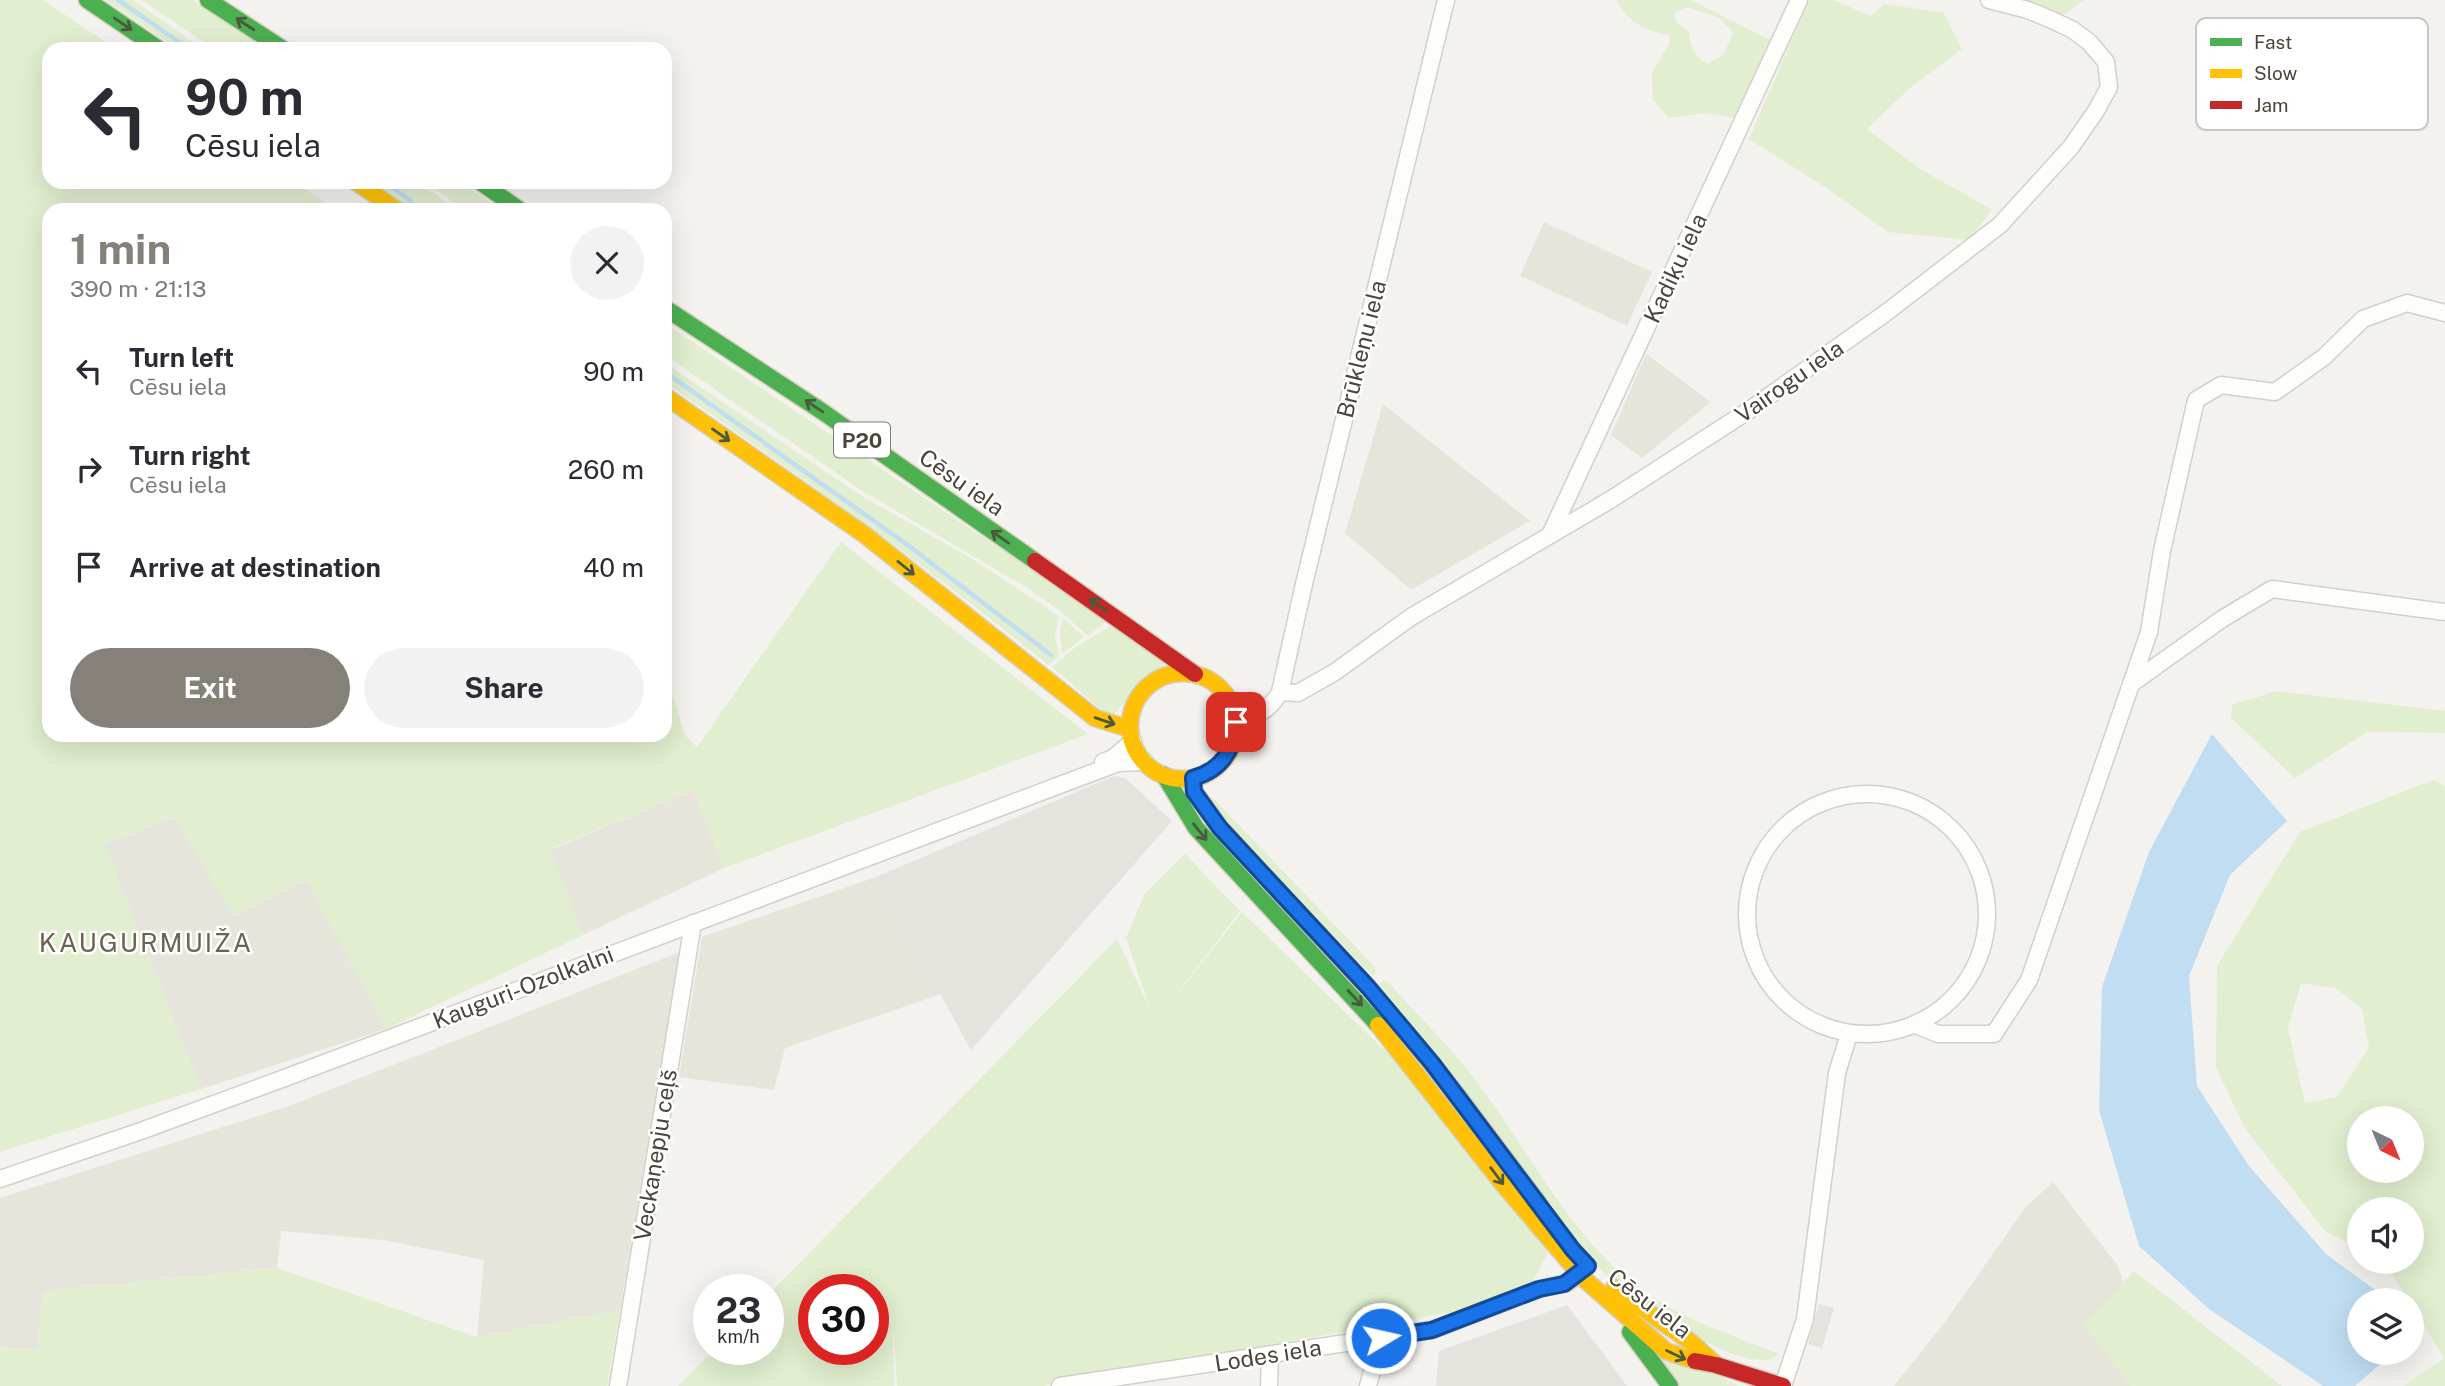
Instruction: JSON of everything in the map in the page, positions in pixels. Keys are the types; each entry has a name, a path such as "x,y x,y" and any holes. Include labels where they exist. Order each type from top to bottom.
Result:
{"main road":[{"path":"87,0 149,42"},
{"path":"208,0 272,42"},
{"path":"366,189 387,203"},
{"path":"490,189 510,203"},
{"name":"Cēsu iela","path":"672,313 823,412 1195,674 1218,686 1231,705"},
{"path":"672,401 865,535 1095,718 1131,735 1135,705 1149,686 1171,675 1195,674"},
{"path":"1193,778 1219,766 1229,753 1236,727 1231,705"},
{"name":"Cēsu iela","path":"1131,735 1145,762 1164,775 1193,778 1194,792 1220,828 1368,987 1432,1063 1573,1250 1584,1270 1692,1343 1716,1365"},
{"name":"Cēsu iela","path":"1164,775 1196,828 1382,1029 1502,1183 1584,1270 1605,1298 1666,1351 1688,1360 1716,1365 1783,1386"},
{"path":"1605,1298 1670,1386"}],"street":[{"name":"Brūkleņu iela","path":"1278,695 1446,0"},
{"name":"Kadiķu iela","path":"1550,535 1800,0"},
{"name":"Vairogu iela","path":"1278,695 1298,693 1335,672 1411,617 1610,500 1748,411 1887,312 2000,225 2071,147 2109,87 2106,62 2089,41 2073,30 2028,10 1989,0"},
{"path":"1916,1025 1938,1034 1994,1034 2029,980 2150,632 2161,551 2196,400 2221,385 2276,393 2324,357 2363,319 2407,303 2445,313"},
{"path":"2132,684 2221,619 2272,589 2445,612"},
{"path":"1231,705 1244,711 1263,709 1278,695"},
{"path":"1236,727 1244,719 1264,712 1275,703 1278,695"},
{"path":"1045,792 1086,769 1113,758 1131,735"},
{"path":"1045,792 1118,763 1145,762"},
{"name":"Kauguri-Ozolkalni","path":"0,1179 203,1108 1045,792"},
{"path":"1856,793 1894,796 1925,807 1952,827 1973,854 1985,885 1988,919 1982,952 1968,982 1945,1007 1916,1025 1892,1033 1866,1035 1828,1029 1805,1018 1776,994 1756,962 1746,926 1749,888 1758,864 1763,853 1787,823 1819,803 1856,793"},
{"name":"Veckaņepju ceļš","path":"618,1386 693,923"},
{"path":"1783,1386 1805,1319 1838,1073 1849,1034"},
{"name":"Lodes iela","path":"1060,1386 1432,1330 1539,1289 1564,1284 1584,1270"},
{"path":"1368,1386 1381,1338"},
{"path":"1269,1386 1270,1355"}],"shaded area":[{"path":"1544,222 1652,272 1627,326 1520,276"},
{"path":"1646,354 1711,402 1642,458 1611,435"},
{"path":"1383,404 1530,521 1411,590 1345,533"},
{"path":"1114,776 1125,778 1172,821 971,1050 876,877"},
{"path":"693,790 724,868 583,935 550,850"},
{"path":"175,816 233,915 307,880 386,1029 201,1089 105,845"},
{"path":"876,877 941,994 785,1048 774,1090 679,1077 702,937"},
{"path":"680,952 620,1310 477,1337 484,1260 383,1240 281,1231 277,1268 43,1291 37,1350 0,1346 0,1198 289,1106"},
{"path":"2053,1182 2118,1266 2152,1369 2136,1386 1894,1386 1945,1322 2025,1208"},
{"path":"1819,1304 1834,1308 1822,1348 1808,1344"},
{"path":"1567,1305 1627,1386 1436,1386 1439,1351"}],"green space":[{"path":"0,0 43,0 106,42 42,42 42,189 305,189 324,201 42,203 42,742 672,742 672,693 685,735 697,747 841,542 1088,734 724,868 693,790 550,849 583,935 386,1029 307,880 232,915 174,816 105,845 201,1089 0,1152"},
{"path":"106,0 133,0 193,42 168,42"},
{"path":"142,0 193,0 256,42 204,42"},
{"path":"1617,0 1691,0 1770,40 1735,118 1707,113 1669,118 1653,100 1652,73 1669,44 1670,36 1639,25","holes":["1687,7 1719,18 1733,32 1724,54 1708,63 1695,54 1689,31 1676,22 1674,13"]},
{"path":"1809,0 1833,0 1871,16 1884,4 1944,13 1962,49 1911,87 1867,129 1922,170 1992,210 1969,240 1888,232 1825,187 1749,139"},
{"path":"2008,0 2084,0 2062,16"},
{"path":"381,189 428,189 446,203 401,203"},
{"path":"436,189 471,189 491,203 454,203"},
{"path":"672,328 1107,621 1088,636 1059,610 1029,589 861,490 672,360"},
{"path":"672,368 860,495 974,560 1059,616 1055,636 1059,656 1048,665 907,555 672,387"},
{"path":"1063,618 1084,637 1062,654 1060,631"},
{"path":"1112,625 1166,663 1142,682 1111,718 1052,667 1073,649"},
{"path":"2276,691 2445,711 2445,733 2367,732 2295,778 2231,718 2232,705"},
{"path":"2433,780 2445,786 2445,1386 2404,1386 2444,1358 2424,1325 2424,1288 2401,1288 2392,1274 2424,1274 2424,1197 2347,1197 2347,1242 2326,1232 2246,1130 2216,1068 2217,966 2300,832","holes":["2301,983 2336,988 2362,1009 2369,1047 2337,1097 2305,1103 2288,1028"]},
{"path":"1209,794 1374,966 1376,971 1373,976 1223,824"},
{"path":"1185,854 1240,911 1155,1022 1242,912 1406,1071 1548,1252 1532,1283 1463,1310 1043,1386 897,1386 893,1318 894,1386 678,1386 699,1365 784,1365 784,1279 1117,939 1150,1009 1126,938 1144,895"},
{"path":"1384,980 1468,1070 1578,1227 1625,1277 1682,1314 1779,1354 1767,1360 1749,1358 1707,1343 1647,1308 1602,1271 1572,1240 1428,1047 1377,986"},
{"path":"277,1268 477,1337 620,1310 607,1386 0,1386 0,1346 37,1350 43,1291"},
{"path":"2134,1271 2282,1386 2130,1386 2083,1324"},
{"path":"1659,1356 1703,1367 1738,1386 1678,1386"}],"water":[{"path":"2212,734 2287,821 2230,875 2189,976 2197,1086 2249,1166 2326,1254 2347,1269 2347,1274 2353,1274 2373,1288 2347,1288 2347,1365 2379,1365 2355,1386 2323,1386 2209,1309 2139,1246 2099,1110 2102,987 2149,852"}],"waterway":[{"path":"118,0 179,42"},
{"path":"394,189 411,201"},
{"path":"672,377 909,546 1051,655"}],"traffic: fast":[{"path":"87,0 149,42"},
{"path":"208,0 272,42"},
{"path":"490,189 510,203"},
{"path":"672,313 823,412 1035,561"},
{"path":"1164,775 1196,828 1378,1025"},
{"path":"1398,1023 1458,1096 1539,1204"},
{"path":"1630,1332 1670,1386"}],"traffic: slow":[{"path":"366,189 387,203"},
{"path":"672,401 865,535 1095,718 1130,729"},
{"path":"1183,673 1203,677 1220,689 1232,706 1236,726 1232,746 1220,763 1203,775 1183,779 1163,775 1146,763 1134,746 1130,726 1134,706 1146,689 1163,677 1183,673"},
{"path":"1193,778 1194,791 1220,828 1372,992"},
{"path":"1378,1025 1502,1183 1583,1278 1666,1351 1695,1361"},
{"path":"1614,1288 1692,1343 1716,1365"}],"traffic: jam":[{"path":"1035,561 1195,674"},
{"path":"1695,1361 1783,1386"}],"district":[{"name":"KAUGURMUIŽA","path":"146,942"}],"route":[{"path":"1236,722 1235,738 1229,753 1219,766 1193,778 1194,792 1220,828 1368,987 1432,1063 1573,1250 1588,1266 1567,1283 1539,1289 1432,1330 1381,1338"}]}
